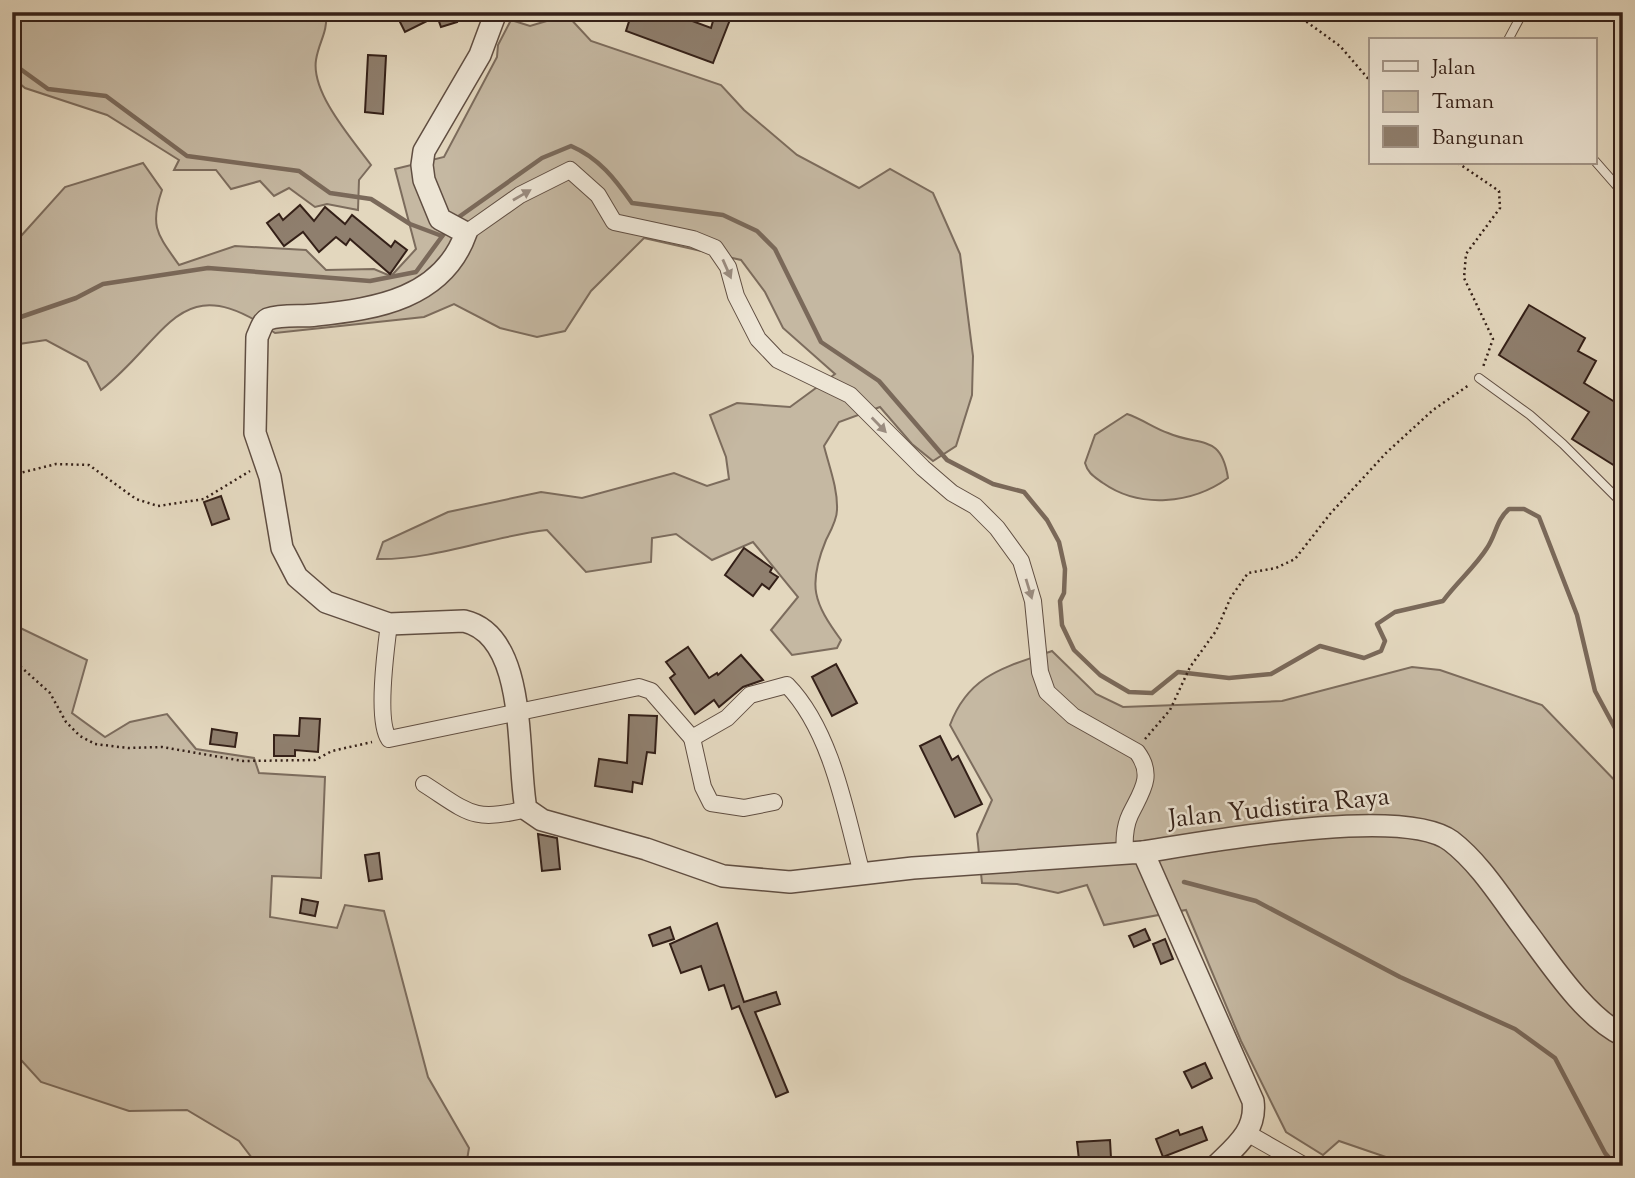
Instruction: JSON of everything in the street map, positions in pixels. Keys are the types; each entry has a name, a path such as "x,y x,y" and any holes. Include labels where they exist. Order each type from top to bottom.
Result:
{"street":[{"path":"425,784 476,816 505,815 526,809 517,711 501,649 476,624 464,621 389,624 326,602 297,577 282,548 266,463 255,433 257,337 264,322 399,301 433,279 457,257 454,227 424,180 422,165 425,151 480,55 496,12"},
{"path":"454,227 570,170 598,195 614,222 693,239 715,248 728,267 736,296 758,339 778,360 850,395 923,468 952,493 975,506 997,528 1021,561 1032,601 1040,672 1048,692 1073,716 1137,752 1143,761 1147,778 1145,789 1129,817 1124,836 1250,1092 1254,1111 1247,1133 1216,1166"},
{"path":"389,624 385,654 384,726 389,738 643,687 651,691 692,738 704,787 711,803 744,808 774,802"},
{"path":"692,738 727,718 750,695 787,685 798,696 832,763 862,874"},
{"name":"Jalan Yudistira Raya","path":"526,809 542,820 646,849 723,876 790,883 1000,861 1134,853 1222,839 1366,824 1403,825 1432,832 1451,841 1485,876 1558,974 1596,1014 1622,1035"},
{"path":"1247,1133 1305,1166"}],"lane":[{"path":"1509,38 1523,12"},
{"path":"1596,162 1623,193"},
{"path":"1479,378 1530,415 1563,444 1623,505"}],"path":[{"path":"1293,12 1340,46 1369,80"},
{"path":"1137,752 1151,730 1170,710 1185,684 1190,667 1216,631 1231,597 1248,573 1276,568 1295,559 1330,514 1386,453 1433,410 1479,378 1493,339 1464,278 1466,254 1500,208 1499,191 1459,164"},
{"path":"12,475 56,464 89,465 136,499 158,506 204,499 266,463"},
{"path":"12,659 50,693 66,722 80,737 95,744 128,748 162,747 255,761 315,760 332,751 389,738"}],"green space":[{"path":"12,12 326,12 326,26 316,60 320,87 334,115 371,165 359,180 358,210 327,204 315,207 289,188 274,196 260,181 231,189 216,170 174,170 179,160 107,115 25,88 12,77"},
{"path":"567,15 591,41 721,85 744,110 797,155 859,188 890,169 933,193 960,254 973,356 972,395 956,446 933,461 912,444 880,407 839,422 824,446 835,486 837,510 835,522 820,556 815,582 819,604 841,640 837,648 792,655 771,630 798,597 753,542 712,560 676,534 652,538 651,562 586,572 547,530 420,556 377,559 383,542 448,512 541,492 582,498 674,473 707,486 729,479 726,457 710,415 737,403 790,407 835,374 783,328 765,292 741,260 644,238 591,291 565,331 537,337 500,328 454,304 424,317 275,333 243,314 217,306 196,307 178,316 101,390 87,362 46,340 12,345 12,238 21,236 65,187 143,163 162,190 156,222 161,238 179,265 235,246 306,250 326,270 374,269 388,275 393,274 416,249 395,169 444,157 497,57 498,45 511,20 530,26"},
{"path":"1127,414 1168,433 1214,448 1225,464 1228,478 1198,493 1166,500 1133,497 1103,483 1090,473 1085,463 1095,435"},
{"path":"12,624 87,660 72,713 105,737 130,722 167,714 196,749 254,758 259,773 325,777 321,878 272,876 270,917 337,928 345,905 384,911 428,1077 469,1148 466,1166 258,1166 239,1141 187,1110 129,1111 41,1082 12,1050"},
{"path":"1052,651 1096,694 1123,707 1282,701 1412,667 1440,670 1542,705 1623,789 1623,1166 1412,1166 1339,1141 1323,1155 1286,1132 1241,1041 1186,910 1104,925 1087,885 1058,893 1017,884 982,883 977,834 992,800 950,725 967,694 978,683 1005,668"}],"building":[{"path":"405,12 454,12 457,22 441,27 437,16 405,32 397,16"},
{"path":"632,12 668,12 711,28 713,21 697,16 697,12 733,12 713,63 626,31"},
{"path":"368,55 386,56 383,114 365,112"},
{"path":"300,205 314,221 325,207 345,224 352,215 391,247 395,241 407,250 390,274 350,239 346,245 336,237 319,252 303,232 284,246 267,223 279,214 283,220"},
{"path":"1529,305 1585,338 1578,351 1596,361 1584,383 1623,407 1623,471 1572,439 1589,412 1499,355"},
{"path":"221,496 229,519 212,525 204,502"},
{"path":"744,548 772,568 770,572 778,577 769,589 762,584 753,596 725,575"},
{"path":"688,647 709,678 717,673 718,675 741,655 763,680 743,687 719,707 714,700 695,714 670,678 675,674 666,662"},
{"path":"836,664 857,703 832,716 812,677"},
{"path":"629,715 657,716 655,753 647,752 642,784 633,782 632,792 595,786 599,759 627,763"},
{"path":"300,718 320,719 318,752 295,750 295,756 274,756 274,735 299,736"},
{"path":"212,729 237,733 235,747 210,744"},
{"path":"940,736 952,760 958,756 982,804 955,817 920,746"},
{"path":"538,834 557,838 560,869 542,871"},
{"path":"379,853 382,879 369,881 365,855"},
{"path":"302,899 318,902 315,916 300,913"},
{"path":"717,923 744,1002 776,992 780,1004 755,1012 788,1092 776,1097 739,1006 732,1009 724,985 709,990 701,966 681,973 670,944"},
{"path":"670,927 674,939 653,946 649,935"},
{"path":"1145,929 1150,940 1134,947 1129,936"},
{"path":"1165,939 1173,959 1161,964 1153,944"},
{"path":"1205,1063 1212,1078 1192,1088 1184,1072"},
{"path":"1202,1127 1207,1140 1163,1157 1156,1139 1178,1130 1180,1135"},
{"path":"1110,1140 1111,1158 1079,1160 1077,1142"}],"waterway":[{"path":"12,63 48,89 106,96 187,156 299,171 330,193 371,199 410,224 442,236"},
{"path":"456,219 542,158 571,146 598,163 632,203 723,215 757,231 775,249 821,342 879,381 947,460 993,484 1024,492 1047,520 1059,542 1065,569 1064,593 1060,601 1062,625 1074,650 1100,675 1129,692 1152,693 1178,672 1229,678 1271,674 1320,646 1364,658 1381,651 1385,641 1377,624 1395,612 1443,601 1482,555 1505,513 1509,509 1524,509 1539,517 1577,615 1595,691 1623,743"},
{"path":"12,320 76,298 103,284 208,268 370,281 416,272 446,231"},
{"path":"1184,882 1256,901 1400,977 1515,1029 1555,1058 1605,1153 1616,1166"}]}
